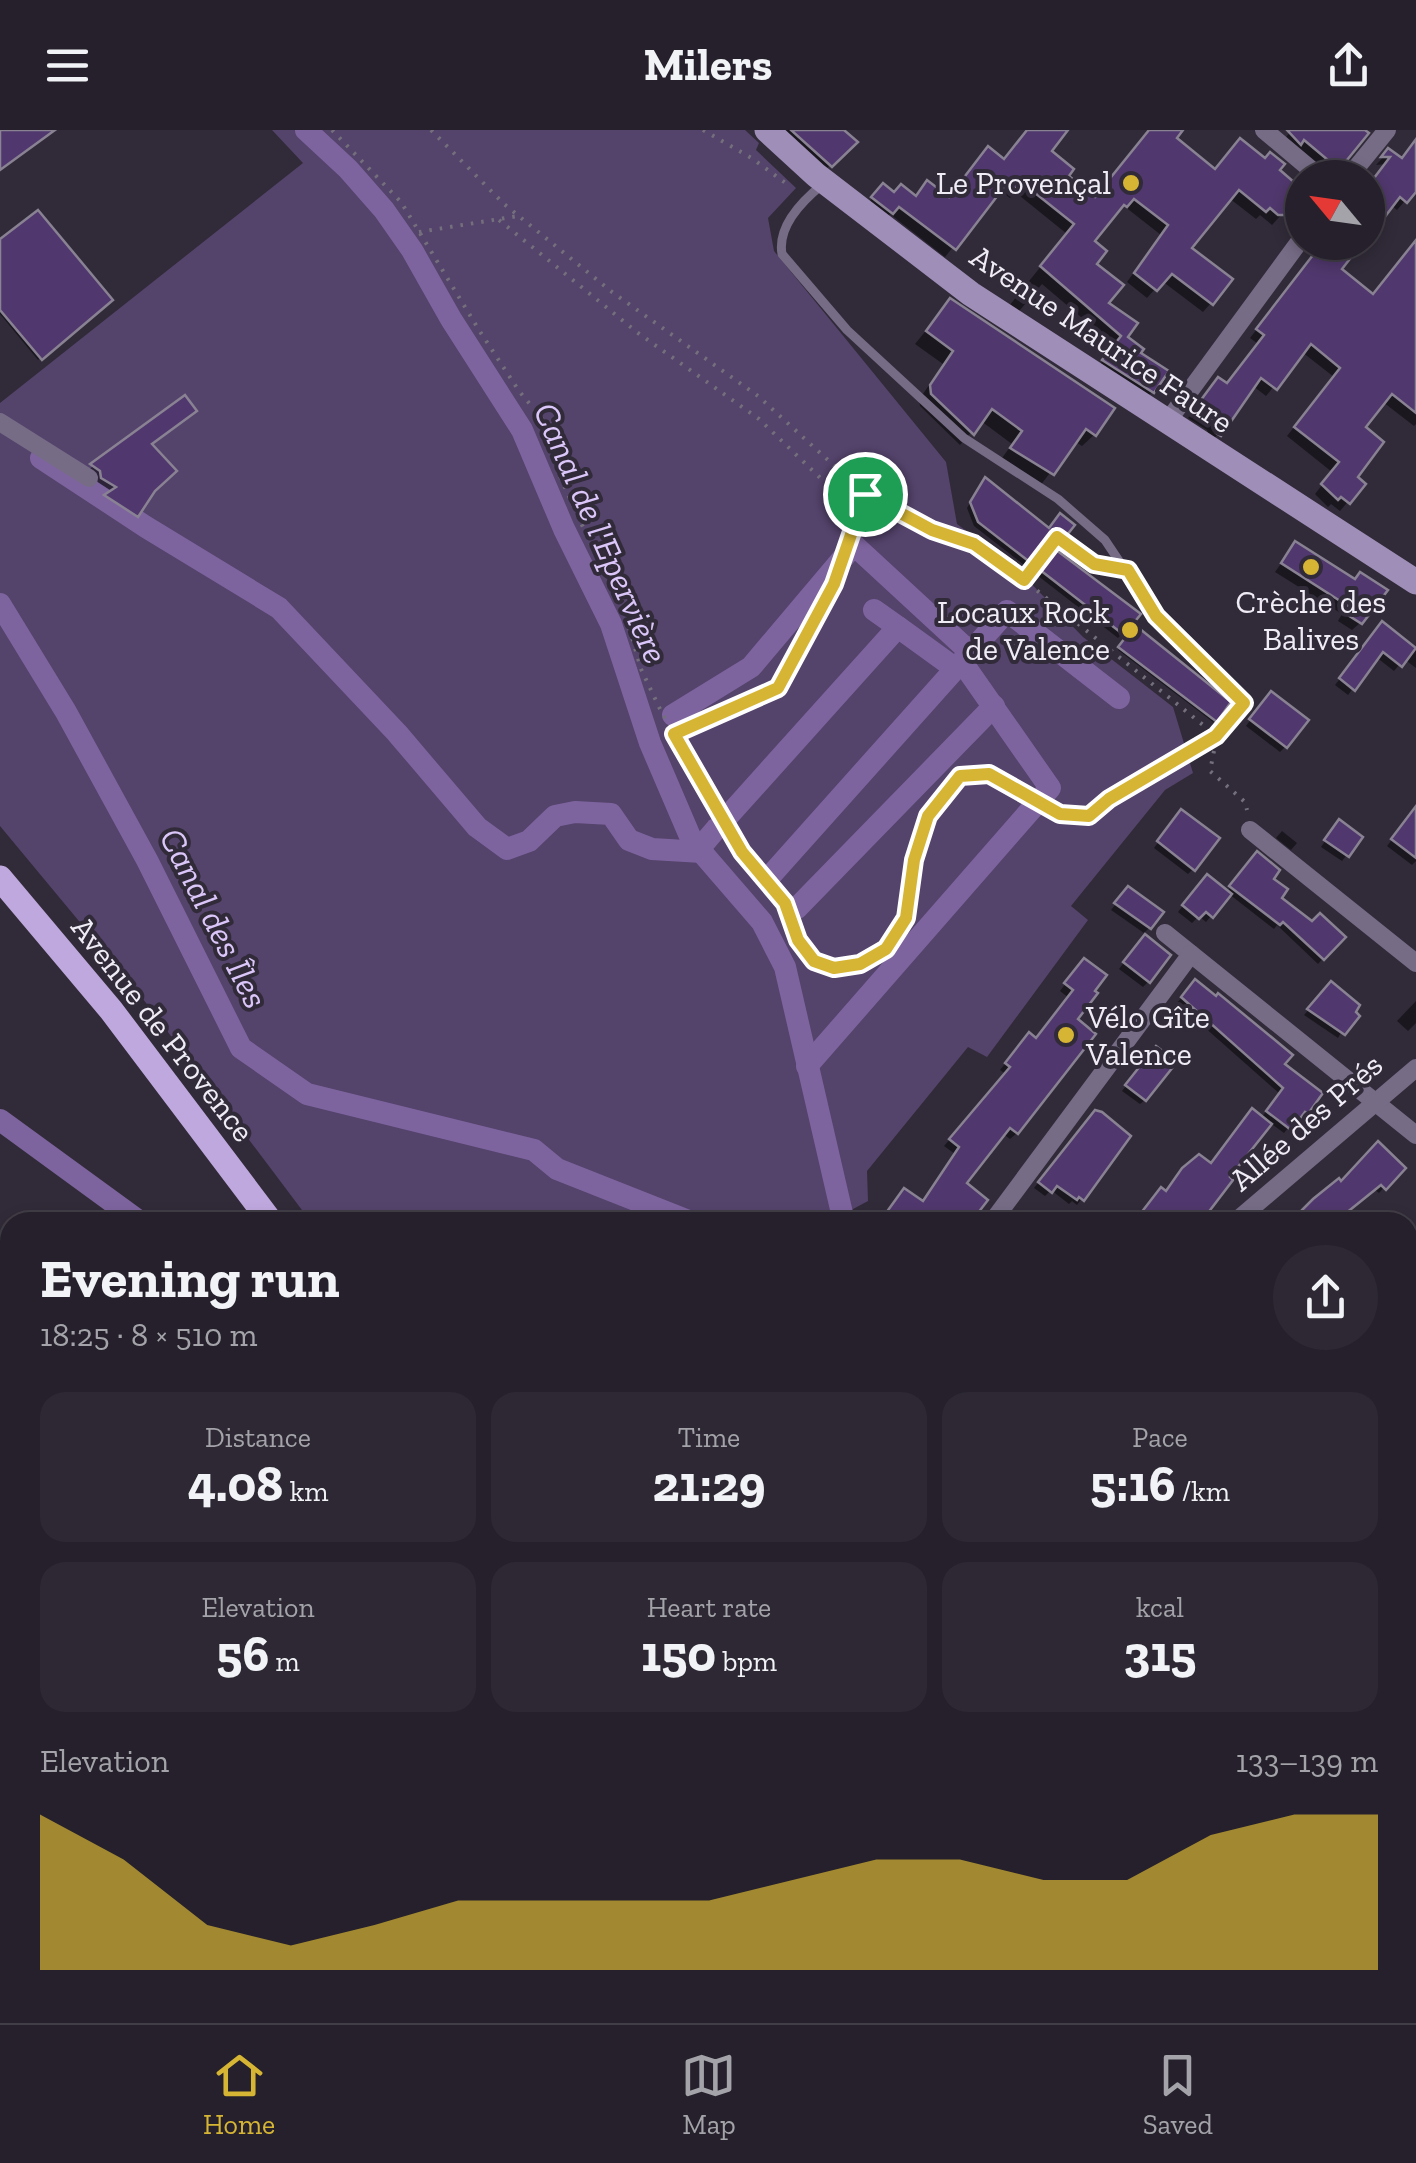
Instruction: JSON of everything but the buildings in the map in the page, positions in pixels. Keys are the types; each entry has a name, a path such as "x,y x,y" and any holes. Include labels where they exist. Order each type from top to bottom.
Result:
{"main road":[{"name":"Avenue de Provence","path":"0,878 111,1010 263,1212"}],"street":[{"name":"Avenue Maurice Faure","path":"767,130 815,190 1416,582"},
{"path":"1264,130 1299,160"},
{"path":"1363,160 1387,130"},
{"path":"1167,422 1286,260"},
{"path":"0,422 89,478"},
{"path":"1250,830 1416,963"},
{"path":"1165,933 1416,1135"},
{"path":"999,1212 1191,954"},
{"name":"Allée des Prés","path":"1247,1212 1416,1068"}],"lane":[{"path":"815,190 785,228 780,241 782,254 847,330 964,438 1058,499 1105,540 1156,616 1244,703 1216,736"},
{"path":"1057,537 1094,564 1128,570"}],"path":[{"path":"332,130 401,202 520,391 548,426 558,474 592,547 618,588 641,669 734,839 785,903 798,940 814,961 834,968 860,964 886,949 906,918 914,860 928,816 960,776 989,774 1060,814 1089,816 1109,799 1216,736"},
{"path":"431,130 519,216 612,292 758,396 865,494 932,530 974,544 1216,736"},
{"path":"703,130 815,190"},
{"path":"419,232 519,216"},
{"path":"499,220 638,332 760,419 838,496 860,508"},
{"path":"674,734 778,688 834,584 865,494"},
{"path":"1024,580 1057,537"},
{"path":"1216,736 1210,771 1245,802 1250,830"}],"shaded area":[{"path":"272,130 745,130 759,143 756,150 796,188 768,218 774,251 946,462 957,524 1016,568 1083,637 1173,707 1193,773 1165,790 1071,906 1088,920 987,1057 968,1047 867,1171 868,1201 848,1212 303,1212 137,991 0,826 0,403 303,163"}],"waterway":[{"name":"Canal de l'Epervière","path":"306,130 384,210 522,430 564,529 611,624 650,743 692,841 762,922 785,967 842,1212"},
{"name":"Canal des Îles","path":"41,458 279,608 397,733 477,827 507,849 529,841 555,816 575,812 611,814 629,840 652,849 702,852"},
{"path":"673,715 751,667 854,545 971,653"},
{"name":"Canal des Îles","path":"0,604 66,712 147,860 241,1048 307,1094 534,1150 557,1169 666,1212"},
{"path":"874,610 898,627"},
{"path":"772,874 1007,611 1119,698"},
{"path":"729,815 898,627 956,669"},
{"path":"807,1066 1050,788 962,662"},
{"path":"797,908 994,706"},
{"path":"699,849 716,829"},
{"path":"0,1120 126,1212"}],"place":[{"name":"Le Provençal","path":"1131,183"},
{"name":"Crèche des Balives","path":"1311,567"},
{"name":"Locaux Rock de Valence","path":"1130,630"},
{"name":"Vélo Gîte Valence","path":"1066,1035"}],"route":[{"path":"865,494 932,530 974,544 1024,580 1057,537 1094,564 1128,570 1156,616 1244,703 1216,736 1109,799 1089,816 1060,814 989,774 960,776 928,816 914,860 906,918 886,949 860,964 834,968 814,961 798,940 785,903 742,852 674,734 778,688 834,584 865,494"}]}
